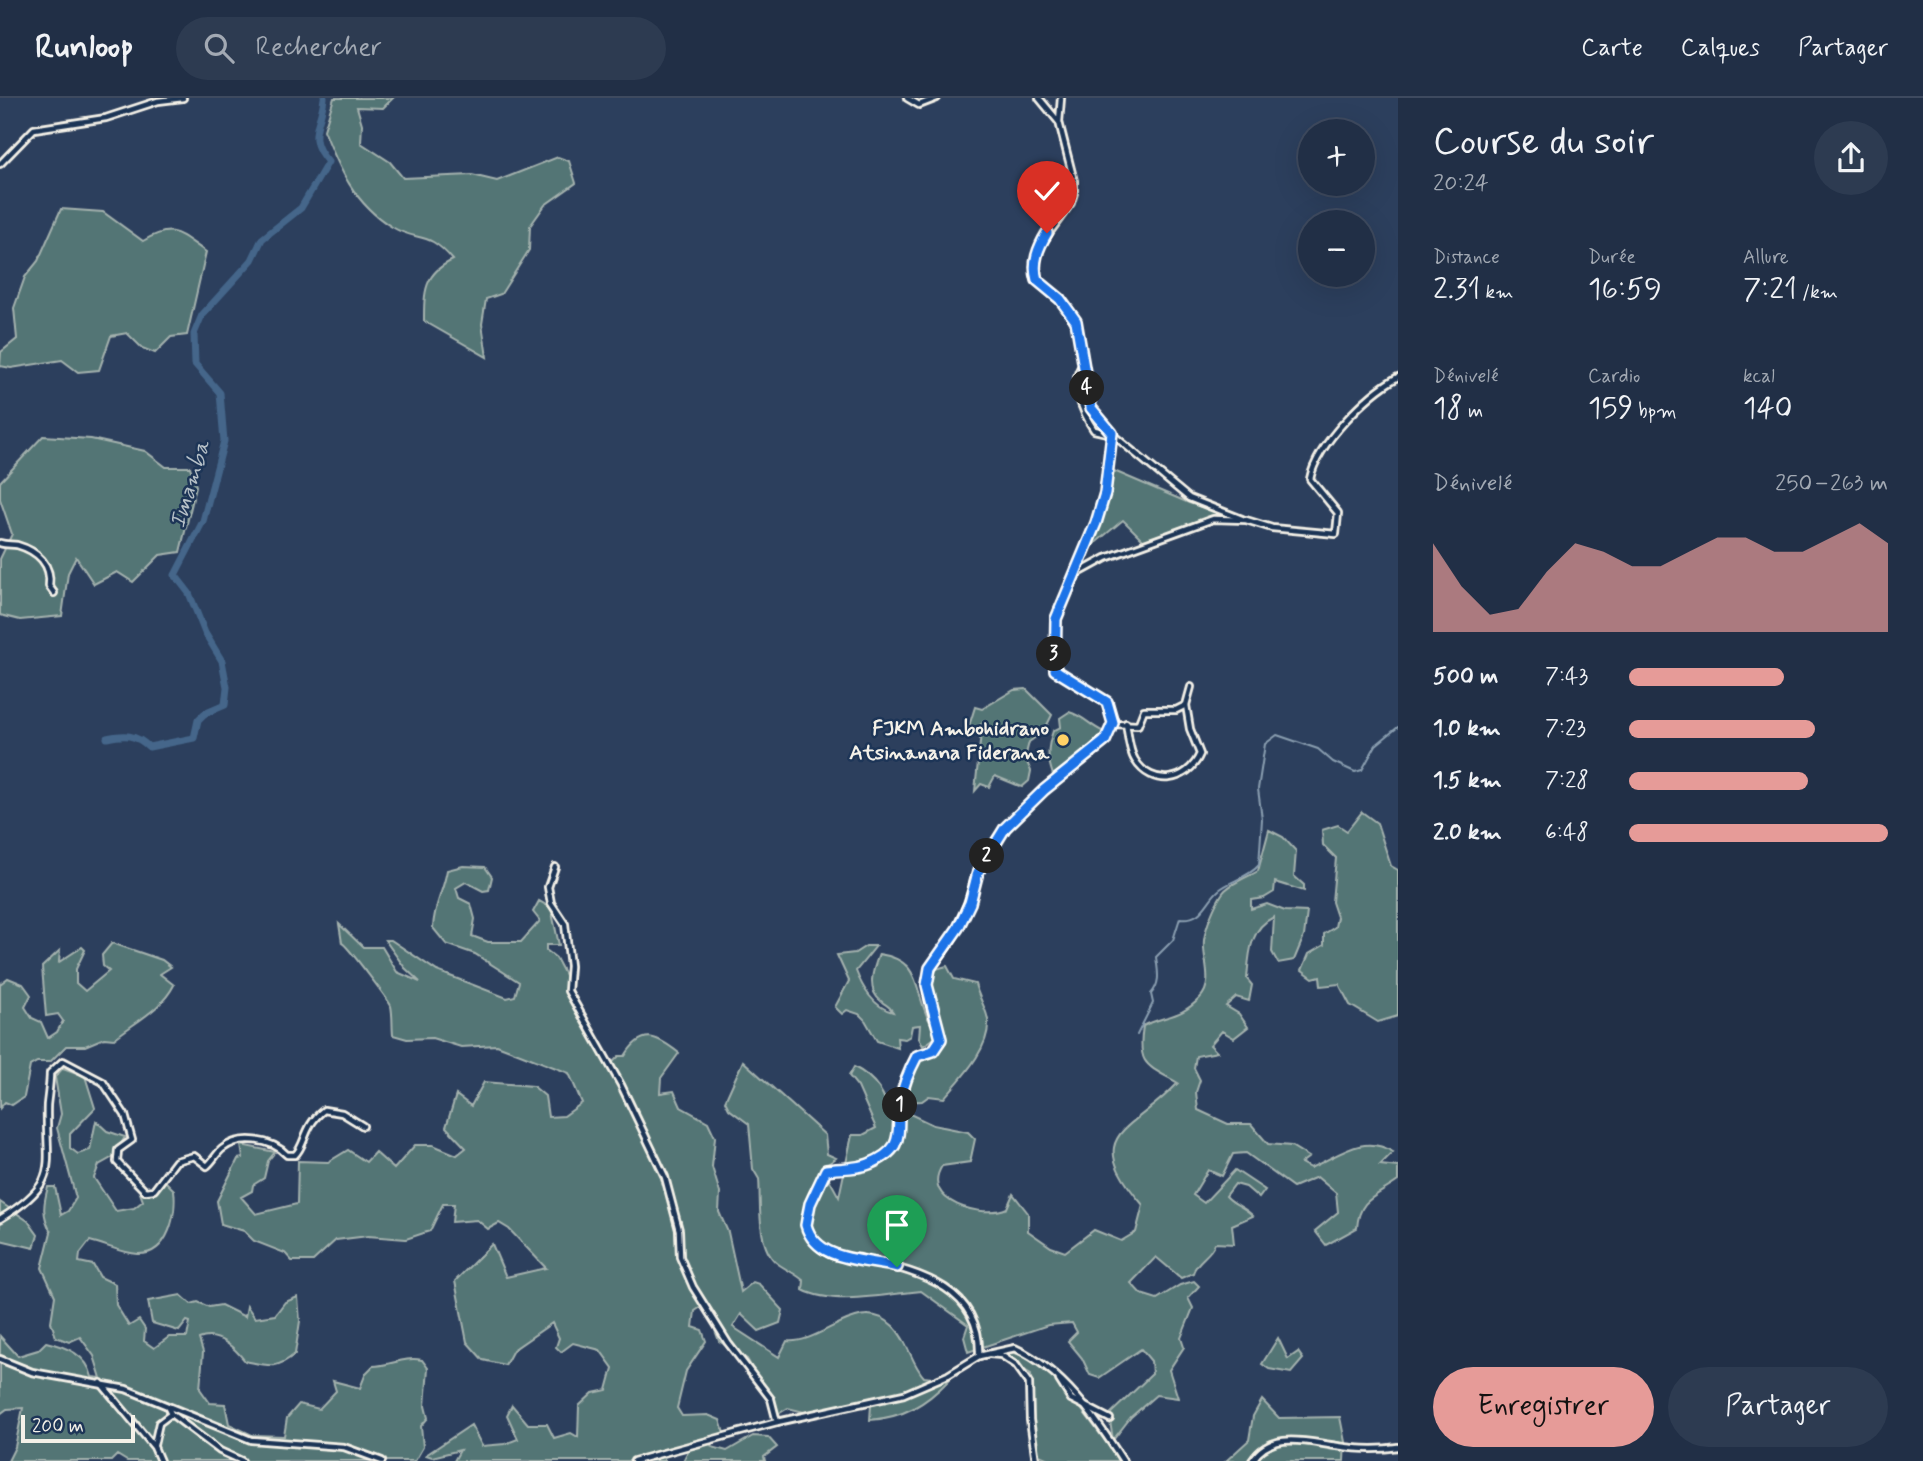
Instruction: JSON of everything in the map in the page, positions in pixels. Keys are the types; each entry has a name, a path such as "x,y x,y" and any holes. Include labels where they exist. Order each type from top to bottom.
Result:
{"street":[{"path":"0,164 34,129 106,118 158,101 183,98"},
{"path":"906,98 919,105 937,98"},
{"path":"1039,98 1059,122"},
{"path":"1061,98 1059,122 1074,180 1074,193 1071,203 1039,247 1035,273 1037,280 1060,299 1076,321 1091,408 1112,433 1189,498 1272,528 1336,534 1338,513 1310,479 1313,462 1375,391 1398,377"},
{"path":"1082,366 1077,373 1077,388 1089,422 1100,433 1112,433"},
{"path":"979,1356 980,1334 974,1319 953,1292 897,1267 829,1254 808,1232 806,1218 826,1170 867,1165 897,1141 901,1132 900,1105 908,1073 917,1056 933,1051 941,1039 927,985 930,968 958,928 970,903 978,872 990,850 1005,828 1044,790 1105,741 1113,723 1107,702 1055,670 1056,619 1105,493 1112,433"},
{"path":"1074,575 1106,558 1213,519 1246,520"},
{"path":"0,543 17,545 44,560 51,573 49,586 54,593"},
{"path":"1126,723 1135,760 1158,778 1180,777 1191,769 1200,754 1189,729 1186,705 1191,687"},
{"path":"1113,723 1138,724 1144,710 1176,710 1186,705"},
{"path":"555,867 548,887 551,903 565,924 570,965 568,991 621,1085 665,1177 679,1230 680,1257 693,1286 728,1343 771,1399 777,1422"},
{"path":"0,1219 27,1200 46,1179 49,1168 47,1106 50,1073 63,1061 101,1080 122,1110 132,1140 118,1150 117,1162 145,1191 154,1190 180,1159 194,1156 207,1166 224,1148 245,1140 255,1139 274,1145 287,1155 295,1155 301,1148 309,1123 324,1110 342,1113 363,1126"},
{"path":"634,1461 777,1422 904,1394 948,1375 979,1356 1015,1348 1074,1392 1123,1461"},
{"path":"979,1356 997,1354 1005,1357 1021,1370 1030,1383 1030,1420 1036,1461"},
{"path":"0,1359 32,1372 126,1389 251,1440 344,1447 382,1461"},
{"path":"101,1383 154,1447 160,1461"},
{"path":"1084,1406 1110,1419"},
{"path":"169,1408 171,1414 220,1451 242,1461"},
{"path":"154,1447 159,1423 171,1414"},
{"path":"1252,1461 1261,1448 1282,1441 1341,1447 1398,1447"}],"green space":[{"path":"334,98 393,98 383,108 357,107 362,124 361,143 390,162 403,178 472,175 497,181 558,157 569,161 576,183 545,205 530,226 529,250 501,294 486,299 482,324 487,357 424,321 424,301 431,277 443,265 453,260 429,240 401,232 379,218 349,184 324,130"},
{"path":"61,209 103,212 143,241 162,232 176,233 206,252 187,335 171,337 155,353 142,348 127,333 111,336 99,370 78,372 62,360 11,368 0,366 1,352 17,339 14,308 25,277 38,261"},
{"path":"43,436 91,439 145,451 166,467 190,467 196,486 180,552 160,555 133,582 117,572 94,584 76,557 68,573 62,616 20,620 0,615 0,559 12,534 0,499 0,482"},
{"path":"1114,471 1189,503 1221,513 1144,541 1123,520 1093,545"},
{"path":"1026,689 1052,715 1044,731 1029,742 1025,758 1031,771 1029,781 1022,787 995,776 989,787 981,784 975,791 982,723 975,733 969,726 975,707 982,709 1014,690"},
{"path":"1069,712 1104,732 1077,759 1053,775 1049,753 1051,737 1053,731 1061,727 1060,718"},
{"path":"1362,812 1377,823 1391,866 1398,870 1398,1016 1378,1022 1350,1005 1339,984 1321,986 1320,976 1313,978 1302,970 1309,954 1324,945 1324,934 1335,927 1337,917 1332,902 1336,858 1323,845 1322,830 1338,825 1347,831"},
{"path":"1269,830 1283,837 1296,851 1294,876 1304,885 1304,891 1275,882 1274,892 1264,898 1251,900 1251,909 1267,904 1285,911 1307,912 1304,936 1294,960 1278,963 1272,952 1274,917 1255,935 1247,979 1252,985 1249,1001 1236,997 1226,1006 1239,1014 1248,1027 1234,1038 1222,1031 1210,1045 1217,1052 1196,1056 1194,1068 1200,1080 1196,1092 1198,1110 1228,1124 1251,1124 1268,1144 1291,1146 1309,1157 1301,1163 1310,1168 1351,1148 1371,1145 1382,1147 1393,1152 1380,1165 1398,1167 1398,1181 1365,1204 1358,1218 1357,1228 1326,1245 1315,1231 1338,1212 1336,1193 1317,1177 1293,1187 1246,1153 1233,1154 1222,1176 1208,1170 1193,1195 1204,1203 1235,1170 1265,1190 1259,1198 1246,1187 1235,1184 1226,1196 1253,1216 1232,1225 1234,1244 1215,1243 1193,1273 1181,1278 1156,1257 1131,1283 1141,1294 1157,1299 1180,1285 1194,1281 1199,1286 1188,1298 1193,1308 1181,1338 1184,1347 1169,1370 1178,1398 1156,1395 1131,1417 1113,1440 1109,1415 1152,1374 1151,1361 1141,1349 1099,1378 1090,1375 1082,1358 1068,1341 1077,1332 1072,1323 1048,1325 968,1352 964,1337 968,1325 921,1291 861,1298 815,1295 803,1290 804,1281 770,1256 763,1235 759,1179 753,1169 749,1124 729,1109 725,1101 743,1061 825,1135 827,1154 836,1158 823,1168 839,1197 852,1135 863,1135 876,1128 858,1087 849,1076 854,1067 868,1076 879,1088 891,1119 906,1112 933,1125 968,1132 975,1139 970,1162 942,1166 937,1179 939,1189 957,1205 997,1211 1007,1208 1013,1194 1028,1213 1028,1231 1051,1247 1065,1252 1094,1230 1121,1241 1136,1232 1143,1205 1124,1181 1115,1162 1114,1148 1119,1135 1178,1083 1146,1062 1141,1049 1143,1026 1186,1009 1204,992 1207,978 1204,940 1211,916 1225,890 1258,871"},
{"path":"463,866 485,867 492,877 489,890 483,891 466,882 456,888 459,898 471,904 475,919 472,936 488,942 521,942 540,921 533,912 539,901 551,908 559,945 546,945 546,950 556,958 564,973 608,1067 619,1056 625,1056 637,1041 643,1038 656,1039 679,1053 661,1078 660,1093 674,1091 681,1107 708,1122 715,1137 712,1167 720,1193 719,1212 728,1232 741,1292 753,1282 759,1284 783,1310 780,1323 759,1331 741,1314 733,1327 779,1357 787,1341 814,1336 854,1317 880,1317 898,1332 924,1377 949,1380 940,1389 904,1413 870,1420 871,1405 848,1405 804,1412 788,1408 778,1414 747,1359 719,1341 712,1322 701,1307 695,1311 693,1327 702,1330 706,1341 686,1371 677,1408 682,1416 708,1415 720,1420 724,1433 709,1439 712,1447 727,1451 753,1436 768,1437 777,1447 764,1457 765,1461 683,1461 691,1445 660,1450 665,1461 454,1461 460,1450 432,1457 426,1455 471,1425 482,1446 505,1444 518,1439 507,1415 512,1405 528,1424 547,1424 554,1438 571,1433 578,1437 579,1406 593,1393 607,1390 613,1368 600,1350 573,1343 561,1352 556,1347 559,1338 552,1323 513,1350 505,1365 483,1360 467,1342 455,1281 492,1244 506,1277 546,1268 509,1229 499,1223 488,1229 477,1220 452,1222 454,1204 443,1204 430,1231 406,1239 368,1236 336,1240 313,1261 292,1261 285,1253 254,1241 244,1231 221,1224 217,1201 238,1159 243,1158 241,1145 275,1152 268,1161 264,1178 253,1185 252,1191 241,1197 256,1214 297,1204 298,1161 328,1162 348,1150 366,1162 375,1152 394,1169 415,1145 433,1145 457,1155 466,1148 446,1127 456,1095 471,1106 484,1082 533,1086 545,1096 548,1117 564,1116 582,1103 569,1073 497,1045 461,1047 432,1038 407,1039 393,1035 391,1006 342,943 339,924 363,947 382,947 397,972 420,982 405,968 385,940 391,940 437,971 507,998 515,996 519,982 475,954 446,944 433,928 447,870"},
{"path":"112,943 162,960 171,967 160,974 174,985 169,994 114,1039 104,1038 85,1046 66,1046 50,1062 37,1062 30,1066 24,1097 12,1105 5,1102 0,1108 0,984 8,978 23,984 31,995 25,1007 32,1018 41,1022 48,1038 57,1032 63,1021 58,1014 46,1016 42,967 60,950 59,962 82,947 85,950 76,969 76,983 85,991 109,971 103,966 102,955"},
{"path":"866,946 876,946 856,971 870,996 880,1006 893,1012 876,996 872,985 873,973 879,954 902,962 914,976 927,1016 939,1035 923,1046 919,1038 920,1025 912,1026 910,1036 905,1039 897,1038 898,1048 877,1041 859,1014 847,1010 842,1014 835,1007 849,981 837,955 855,953"},
{"path":"947,966 954,979 975,984 988,1017 984,1042 966,1072 944,1098 929,1096 922,1101 905,1102 918,1059 931,1058 946,1042 930,986 932,970"},
{"path":"63,1068 85,1076 95,1108 70,1134 70,1148 78,1154 90,1150 96,1121 107,1131 125,1137 113,1157 99,1165 94,1178 116,1211 134,1208 143,1201 140,1193 149,1193 164,1180 174,1190 172,1221 164,1240 157,1248 138,1254 90,1241 80,1254 79,1262 93,1265 100,1277 115,1284 116,1305 129,1326 139,1320 145,1329 144,1341 154,1348 169,1337 187,1337 190,1322 187,1321 179,1331 152,1323 148,1301 181,1295 191,1304 198,1302 209,1307 221,1305 245,1317 247,1306 255,1318 275,1315 285,1302 298,1297 300,1321 295,1354 277,1365 260,1364 245,1361 231,1346 219,1339 199,1339 203,1352 200,1389 210,1403 225,1404 229,1424 252,1435 284,1436 287,1418 299,1404 319,1409 336,1391 333,1381 360,1388 366,1373 373,1366 409,1359 422,1360 428,1368 425,1406 428,1418 421,1426 423,1447 415,1461 127,1461 117,1455 111,1461 8,1461 15,1447 23,1408 7,1409 0,1414 0,1336 18,1356 38,1350 46,1342 61,1346 86,1363 92,1377 101,1378 94,1356 80,1337 69,1342 56,1337 51,1322 55,1296 42,1268 51,1232 44,1210 48,1187 55,1187 61,1215 68,1211 76,1198 57,1128 61,1114 55,1077"},
{"path":"0,1202 28,1221 38,1235 34,1248 0,1240"},
{"path":"1278,1338 1288,1359 1298,1352 1303,1359 1291,1373 1269,1369 1262,1364"},
{"path":"1005,1351 1038,1365 1054,1379 1084,1412 1119,1461 1053,1461 1037,1454 1031,1417 1031,1374 1011,1362"},
{"path":"1262,1400 1279,1418 1340,1417 1345,1442 1344,1461 1226,1461 1249,1440 1253,1416"}],"waterway":[{"name":"Imamba","path":"107,738 130,736 149,747 194,738 198,720 204,714 225,705 227,687 222,661 205,633 189,593 175,575 203,521 224,441 220,393 195,364 194,334 202,315 252,260 262,239 301,208 328,162 321,153 316,138 324,98"},
{"path":"1137,1035 1153,1003 1151,994 1158,977 1156,957 1173,940 1180,918 1199,914 1219,890 1259,865 1262,819 1258,789 1265,744 1277,735 1318,749 1333,762 1355,772 1362,770 1376,745 1398,727"}],"place":[{"name":"FJKM Ambohidrano Atsinanana Fiderana","path":"1063,740"}],"route":[{"path":"897,1267 857,1258 838,1257 821,1247 808,1232 806,1225 815,1190 826,1170 867,1165 890,1150 897,1141 901,1132 900,1105 908,1073 917,1056 933,1051 941,1039 927,985 930,968 951,942 970,903 978,872 1005,828 1044,790 1105,741 1113,723 1107,702 1055,670 1056,619 1096,523 1105,493 1112,433 1091,408 1076,321 1060,299 1037,280 1035,264 1039,247 1047,233"}]}
